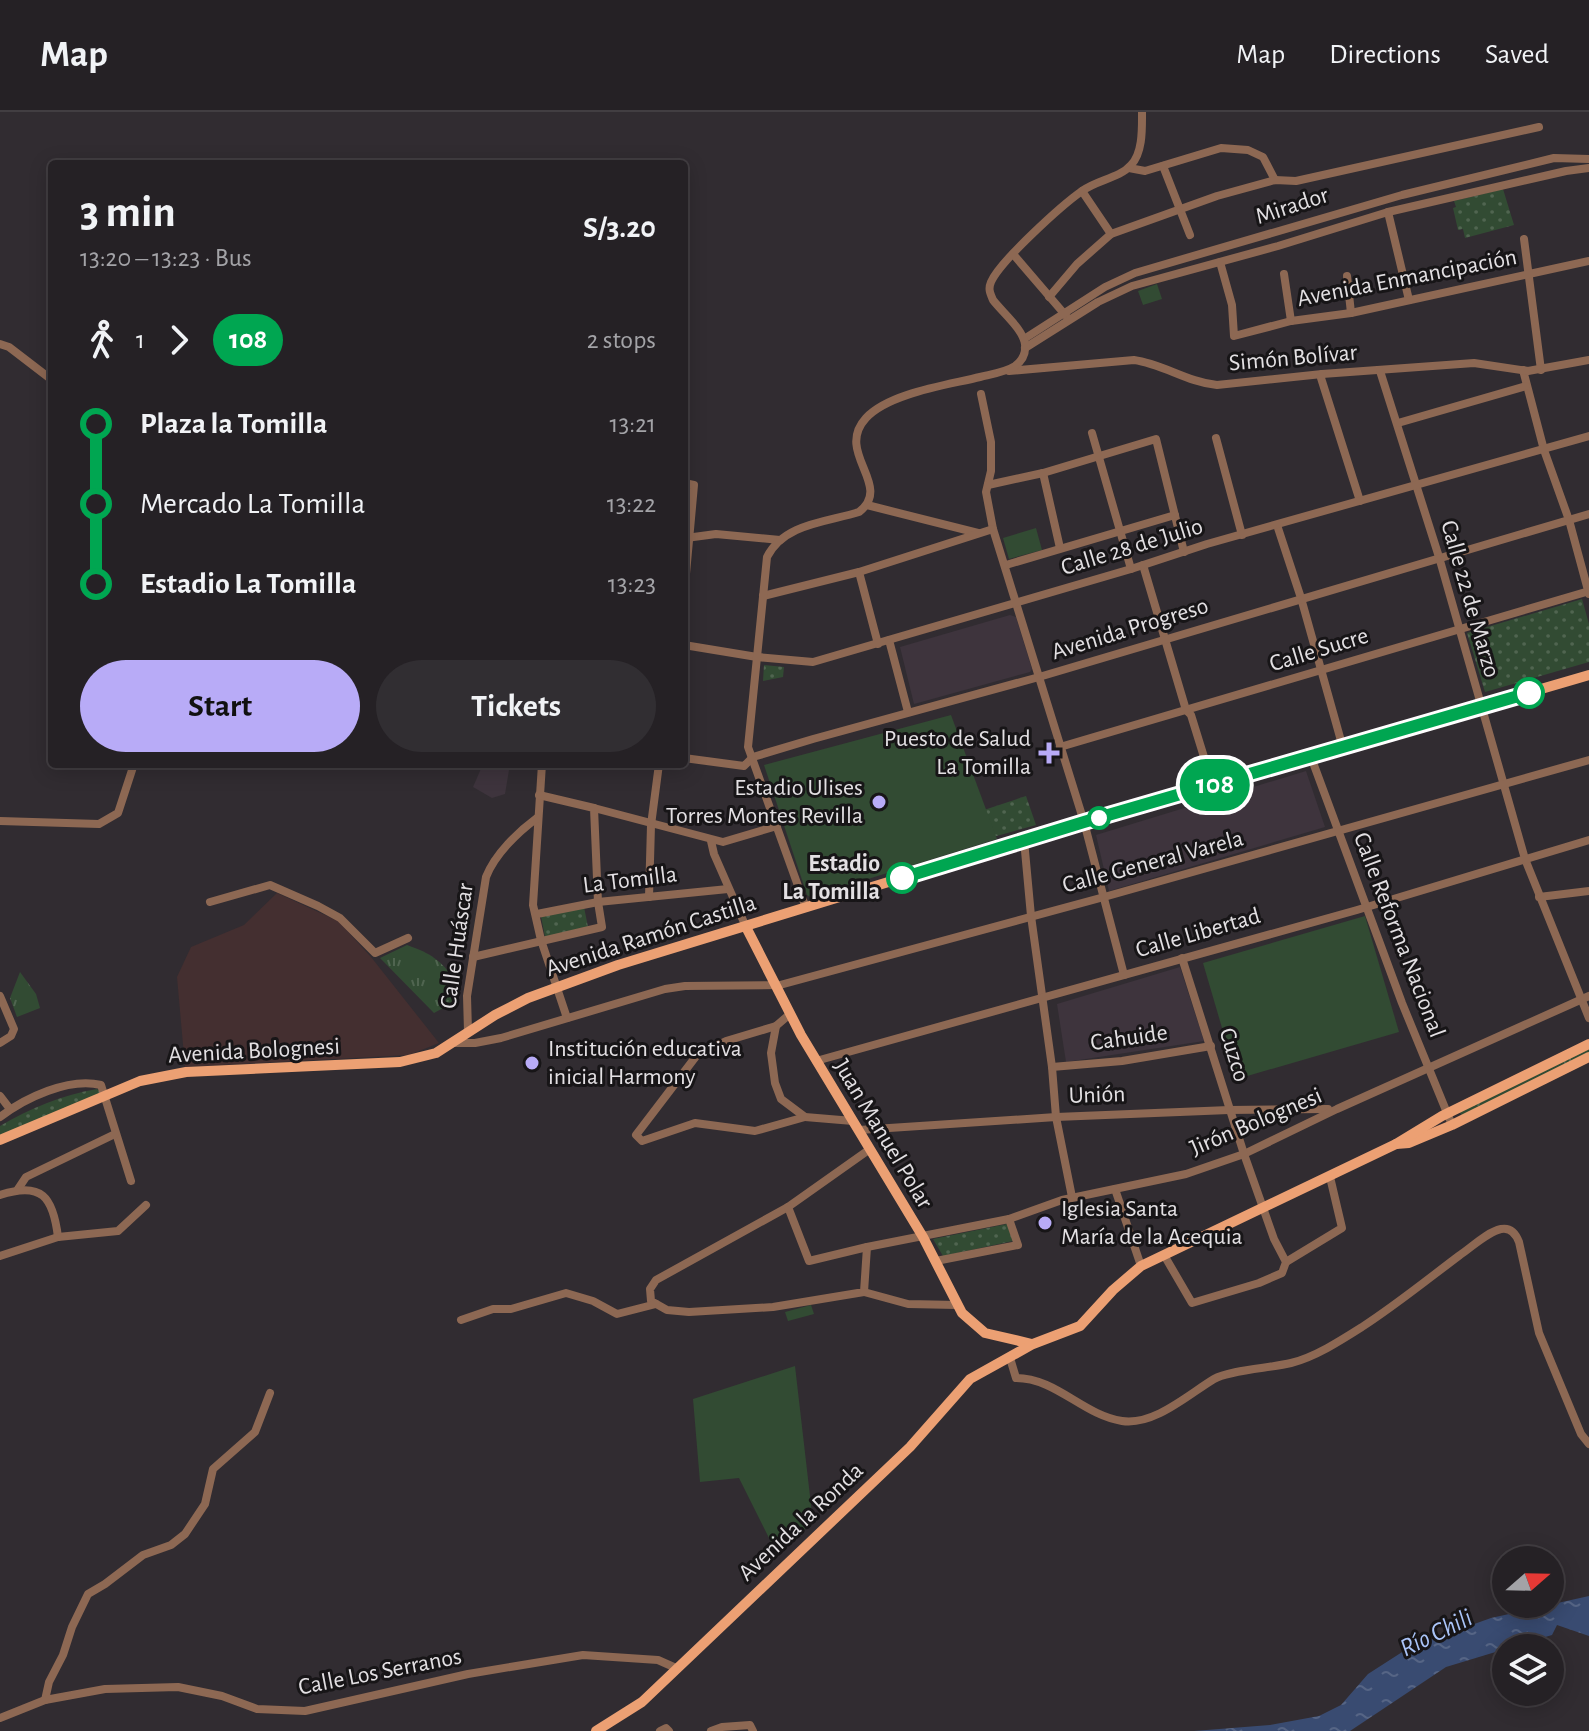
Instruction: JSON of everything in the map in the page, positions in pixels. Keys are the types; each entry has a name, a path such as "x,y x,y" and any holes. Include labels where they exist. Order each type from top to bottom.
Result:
{"main road":[{"name":"Avenida Ramón Castilla","path":"468,1031 555,986 1024,840 1589,675"},
{"name":"Juan Manuel Polar","path":"746,927 773,985 923,1237 967,1320 992,1336 1033,1344"},
{"name":"Avenida Bolognesi","path":"0,1140 140,1081 186,1072 400,1062 436,1053 468,1031"},
{"path":"1396,1144 1447,1113 1589,1044"},
{"path":"1396,1144 1409,1143 1452,1125 1589,1057"},
{"name":"Avenida la Ronda","path":"596,1731 642,1702 910,1447 970,1379 1033,1344 1080,1326 1113,1290 1141,1266 1396,1144"},
{"path":"1008,1338 1010,1358"}],"street":[{"path":"1024,343 990,293 995,274 1082,191 1129,168 1139,146 1142,112"},
{"path":"1049,297 1077,264 1111,234 1180,209 1275,180 1296,181 1539,127"},
{"path":"1129,168 1145,171 1221,148 1248,150 1263,157 1275,180"},
{"name":"Mirador","path":"1067,317 1105,287 1129,276 1344,211 1554,158 1589,159"},
{"path":"1163,166 1190,235"},
{"name":"Mirador","path":"1002,371 1018,364 1024,343 1125,288 1388,212 1589,168"},
{"path":"1082,191 1111,234"},
{"path":"1388,212 1409,300"},
{"path":"1524,239 1541,370"},
{"path":"1013,254 1067,317"},
{"name":"Avenida Enmancipación","path":"1220,262 1232,305 1234,336 1291,321 1351,313 1589,261"},
{"path":"1284,274 1291,321"},
{"path":"1347,276 1351,313"},
{"path":"0,344 9,347 48,377"},
{"name":"Simón Bolívar","path":"867,505 870,486 854,443 857,429 870,414 893,400 1002,371 1134,360 1154,364 1199,383 1217,385 1474,363 1541,370 1589,360"},
{"path":"1523,370 1544,450 1569,520 1589,592"},
{"name":"Calle 22 de Marzo","path":"1380,371 1439,557 1525,859 1585,998 1589,1018"},
{"path":"1322,374 1360,501"},
{"path":"1398,423 1526,386"},
{"path":"981,394 991,442 991,471 986,492 993,529 1084,822 1124,975"},
{"path":"1092,433 1131,569"},
{"name":"Calle 28 de Julio","path":"688,646 813,662 1589,436"},
{"path":"1216,438 1242,535"},
{"path":"988,485 1043,473 1156,439 1184,552"},
{"path":"1043,473 1060,548"},
{"path":"688,484 694,485 688,525"},
{"path":"806,908 748,743 765,564 771,550 780,540 804,527 859,512 867,505 979,533"},
{"name":"Avenida Progreso","path":"688,759 744,766 753,757 1039,677 1589,514"},
{"path":"1006,565 1175,515"},
{"path":"1277,525 1343,748"},
{"path":"763,596 859,572 993,529"},
{"path":"688,538 716,534 780,540"},
{"path":"1143,565 1186,710 1191,715 1213,786"},
{"path":"859,572 878,644"},
{"name":"Calle Sucre","path":"1060,747 1589,592"},
{"path":"889,640 908,712"},
{"name":"Calle Reforma Nacional","path":"1311,757 1452,1125"},
{"name":"Calle General Varela","path":"452,1043 501,1038 676,987 773,985 1104,897 1589,760"},
{"path":"0,821 99,824 118,813 133,768"},
{"path":"542,768 532,893 541,940 567,1018"},
{"path":"649,897 651,825 658,768"},
{"path":"539,795 711,841 723,842 777,826"},
{"path":"473,957 602,927 594,808"},
{"name":"Calle Huáscar","path":"468,1031 467,996 481,902 490,866 538,818"},
{"path":"1024,840 1056,1117 1072,1197"},
{"name":"Calle Libertad","path":"816,1061 1366,907 1589,840"},
{"path":"711,841 746,927"},
{"path":"210,902 270,885 340,918 375,953 408,938"},
{"name":"La Tomilla","path":"537,914 598,902 728,889"},
{"path":"1539,897 1589,891"},
{"name":"Cuzco","path":"1182,958 1244,1154 1274,1239 1286,1262"},
{"path":"0,996 14,1029 11,1036 0,1043"},
{"name":"Jirón Bolognesi","path":"788,1207 809,1261 1009,1219 1072,1197 1186,1174 1244,1154 1585,998"},
{"path":"790,1014 776,1026 726,1041 697,1055 636,1135 642,1141 695,1123 755,1131 805,1117"},
{"path":"776,1026 771,1053 775,1083 781,1099 805,1117"},
{"name":"Cahuide","path":"1052,1067 1122,1061 1211,1046"},
{"path":"0,1117 40,1095 72,1085 97,1084 103,1088 131,1181"},
{"path":"0,1096 10,1109"},
{"name":"Unión","path":"805,1117 856,1125 1229,1110 1337,1109"},
{"path":"18,1189 26,1177 115,1134"},
{"path":"870,1149 788,1207 656,1280 650,1289 651,1301 667,1310 689,1312 773,1307 864,1292 908,1304 957,1305"},
{"path":"1164,1255 1192,1303 1282,1273 1286,1262 1342,1228 1330,1177"},
{"path":"0,1195 18,1189 37,1191 51,1203 58,1237"},
{"path":"1115,1189 1141,1266"},
{"path":"0,1256 58,1237 118,1231 146,1205"},
{"path":"936,1261 1018,1245 1009,1219"},
{"path":"1010,1358 1016,1378 1053,1387 1101,1416 1134,1422 1185,1400 1215,1377 1292,1363 1328,1347 1363,1327 1476,1244 1500,1229 1509,1229 1516,1234 1519,1242 1539,1333 1581,1434 1589,1444"},
{"path":"864,1292 867,1247"},
{"path":"461,1320 493,1309 511,1309 566,1293 593,1301 617,1314 656,1304"},
{"path":"45,1700 49,1682 88,1594 143,1555 171,1545 185,1534 205,1504 213,1469 255,1432 270,1393"},
{"name":"Calle Los Serranos","path":"0,1718 45,1700 105,1689 178,1687 222,1696 257,1709 305,1711 468,1674 583,1655 658,1660 676,1668"},
{"path":"711,1731 750,1725 753,1731"},
{"path":"660,1731 666,1728 669,1731"}],"shaded area":[{"path":"1010,615 1016,617 1032,669 1030,672 914,704 900,647"},
{"path":"481,768 509,768 505,794 492,798 473,787"},
{"path":"1306,771 1325,827 1109,891 1096,835"},
{"path":"277,893 338,921 371,957 439,1043 409,1055 185,1067 177,977 191,947 244,925"},
{"path":"1180,967 1204,1041 1066,1062 1057,1004"}],"green space":[{"path":"1503,189 1514,225 1465,238 1463,229 1458,230 1454,201"},
{"path":"1157,284 1162,299 1143,305 1138,291"},
{"path":"1036,528 1042,550 1009,559 1003,538"},
{"path":"1582,599 1589,624 1589,662 1485,692 1467,633"},
{"path":"764,665 784,667 783,677 763,681"},
{"name":"Estadio Ulises Torres Montes Revilla","path":"951,715 997,839 810,897 807,895 764,765"},
{"path":"1026,796 1036,825 993,837 984,810"},
{"path":"584,907 588,927 545,937 541,916"},
{"path":"1365,916 1399,1032 1237,1079 1203,963"},
{"path":"407,945 440,962 456,981 454,1002 434,1013 380,958"},
{"path":"20,972 36,994 40,1008 17,1017 10,998"},
{"path":"1589,1047 1589,1053 1462,1116 1459,1111"},
{"path":"97,1089 102,1093 0,1136 0,1126 23,1113"},
{"path":"1007,1224 1013,1241 943,1256 933,1239"},
{"path":"811,1305 814,1314 788,1321 785,1312"},
{"path":"795,1366 813,1522 777,1554 739,1478 700,1482 693,1399"}],"water":[{"path":"1589,1596 1589,1636 1557,1625 1552,1634 1492,1634 1492,1653 1446,1667 1350,1731 1194,1731 1270,1725 1319,1716 1341,1705 1368,1674 1410,1647 1492,1618 1564,1618 1564,1602"}],"bus line":[{"name":"108","path":"902,878 1529,693"}],"place":[{"name":"Puesto de Salud La Tomilla","path":"1049,753"},
{"name":"Estadio Ulises Torres Montes Revilla","path":"879,802"},
{"name":"Estadio La Tomilla","path":"902,878"},
{"name":"Institución educativa inicial Harmony","path":"532,1063"},
{"name":"Iglesia Santa María de la Acequia","path":"1045,1223"}],"water label":[{"name":"Río Chili","path":"1436,1633"}]}
